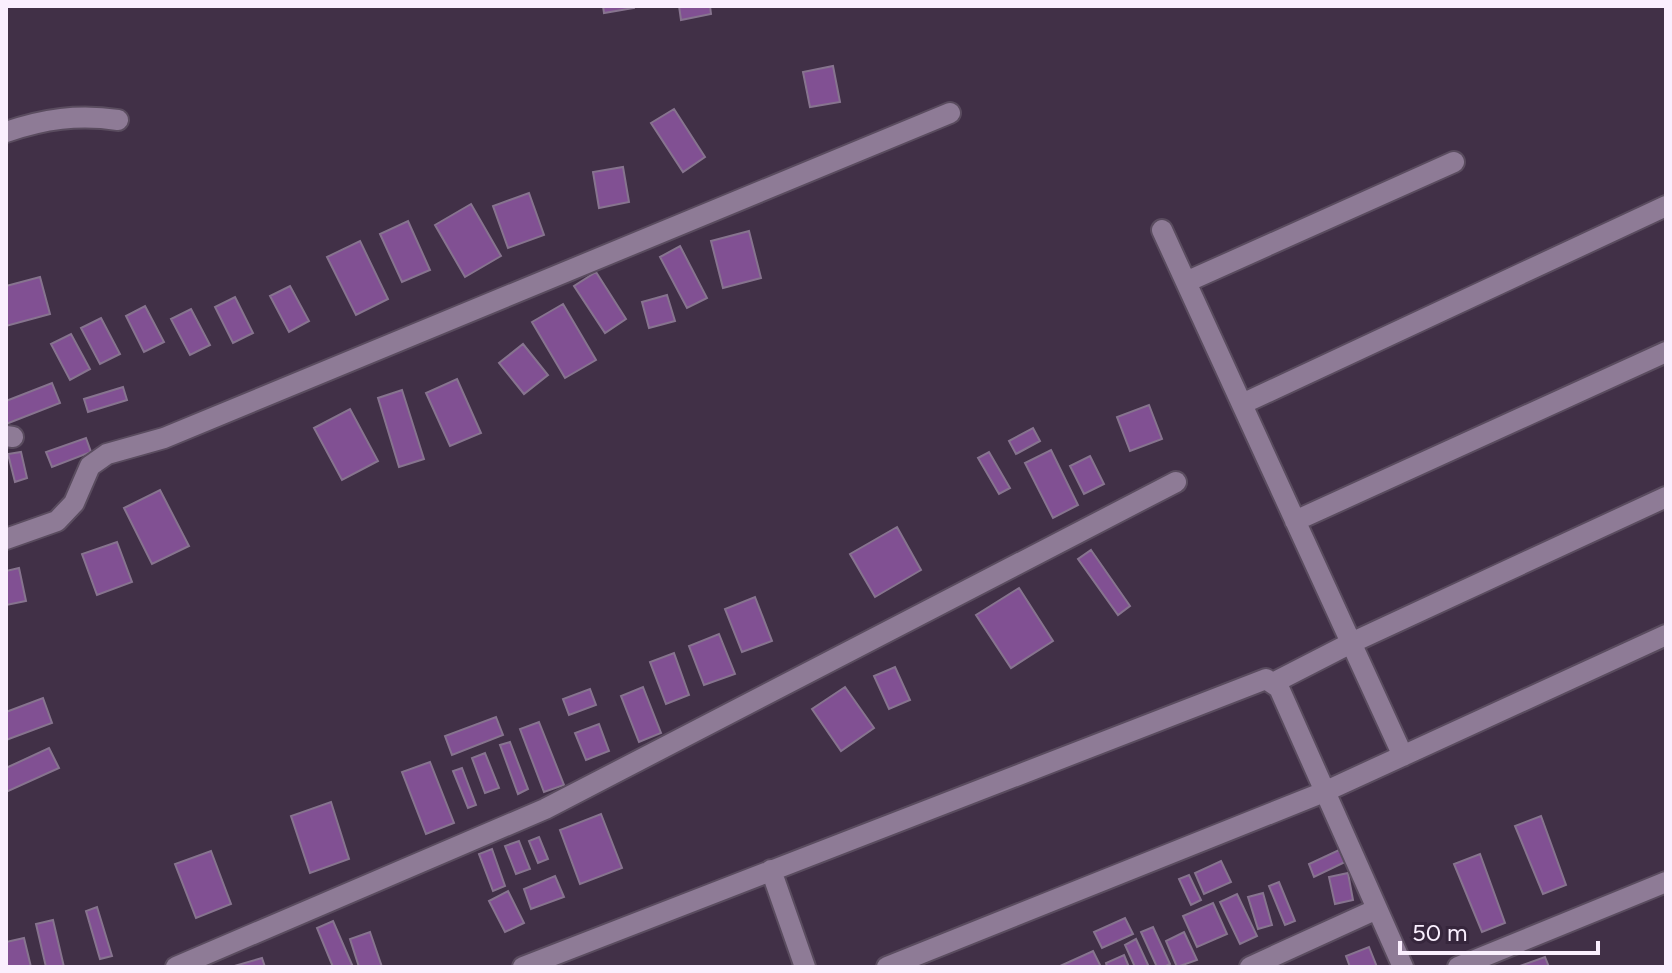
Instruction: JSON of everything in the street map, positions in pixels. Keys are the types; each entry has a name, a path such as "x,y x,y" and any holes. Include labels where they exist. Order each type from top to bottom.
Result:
{"street":[{"path":"6,539 57,521 74,503 90,466 107,454 164,438 950,113"},
{"path":"6,132 37,122 70,117 118,120"},
{"path":"1186,282 1454,162"},
{"path":"1242,404 1666,206"},
{"path":"1162,230 1403,756"},
{"path":"1295,521 1666,352"},
{"path":"176,967 545,809 1176,482"},
{"path":"1273,683 1351,643 1666,497"},
{"path":"887,967 1324,792 1666,635"},
{"path":"523,967 1249,683 1266,679 1273,683 1403,967"},
{"path":"771,870 805,967"},
{"path":"1458,967 1666,882"},
{"path":"1250,967 1377,909"}],"building":[{"path":"603,6 634,6 634,8 604,13"},
{"path":"679,6 710,6 711,14 681,20"},
{"path":"833,66 840,102 810,107 803,72"},
{"path":"674,109 705,157 683,172 651,123"},
{"path":"623,167 629,202 599,208 593,172"},
{"path":"529,193 544,235 508,248 493,206"},
{"path":"471,204 501,256 465,277 435,225"},
{"path":"408,221 430,270 402,282 380,234"},
{"path":"749,231 761,278 723,288 711,241"},
{"path":"360,241 388,299 356,315 327,257"},
{"path":"680,246 707,298 687,308 660,257"},
{"path":"596,272 626,319 605,333 574,286"},
{"path":"40,277 50,314 6,326 6,286"},
{"path":"290,286 309,321 289,332 270,296"},
{"path":"667,295 675,321 649,328 642,302"},
{"path":"235,297 253,333 233,343 215,307"},
{"path":"563,304 596,360 565,378 532,322"},
{"path":"145,306 164,342 144,352 126,316"},
{"path":"191,309 210,345 190,355 171,319"},
{"path":"101,318 120,354 100,364 81,328"},
{"path":"71,334 90,369 70,380 51,344"},
{"path":"523,344 548,375 524,394 499,363"},
{"path":"457,379 481,433 450,446 426,393"},
{"path":"52,383 60,403 6,424 6,401"},
{"path":"123,387 127,400 88,412 84,399"},
{"path":"402,390 424,459 399,467 378,398"},
{"path":"1149,405 1162,439 1130,451 1117,417"},
{"path":"350,409 378,461 342,480 314,428"},
{"path":"1033,428 1040,441 1016,454 1009,441"},
{"path":"86,438 91,452 52,467 46,452"},
{"path":"1051,450 1078,505 1053,518 1025,463"},
{"path":"21,452 27,478 15,482 8,454"},
{"path":"989,452 1010,488 999,494 978,458"},
{"path":"1090,456 1104,484 1084,494 1070,466"},
{"path":"160,490 189,546 152,564 124,508"},
{"path":"897,527 921,570 875,597 850,554"},
{"path":"117,542 132,582 97,595 82,554"},
{"path":"1091,550 1130,606 1118,615 1078,559"},
{"path":"19,568 26,601 6,605 6,571"},
{"path":"1019,588 1053,641 1011,668 976,615"},
{"path":"755,597 772,641 742,652 725,609"},
{"path":"719,634 735,674 704,685 689,646"},
{"path":"674,653 689,695 666,704 650,662"},
{"path":"895,667 910,700 889,709 874,676"},
{"path":"643,687 661,733 639,742 621,696"},
{"path":"845,687 874,728 841,751 812,709"},
{"path":"590,689 596,705 569,715 563,699"},
{"path":"43,698 52,723 6,740 6,712"},
{"path":"496,717 503,735 452,755 445,736"},
{"path":"539,722 564,785 544,792 520,729"},
{"path":"599,724 609,751 586,760 575,733"},
{"path":"510,742 528,789 518,794 500,745"},
{"path":"49,748 59,768 6,792 6,768"},
{"path":"485,753 499,788 485,793 472,758"},
{"path":"430,762 454,823 426,834 402,772"},
{"path":"462,768 476,805 468,808 453,771"},
{"path":"331,802 349,859 310,873 291,816"},
{"path":"601,814 622,868 580,884 560,830"},
{"path":"1541,816 1566,885 1543,894 1515,826"},
{"path":"539,837 548,859 538,863 529,841"},
{"path":"519,841 530,869 516,874 505,846"},
{"path":"492,849 505,886 493,891 479,854"},
{"path":"1339,850 1345,862 1314,877 1309,864"},
{"path":"211,851 231,904 196,918 175,864"},
{"path":"1480,854 1505,923 1482,932 1454,864"},
{"path":"1221,861 1231,882 1204,894 1195,873"},
{"path":"1348,873 1353,900 1335,904 1329,877"},
{"path":"1189,875 1201,900 1191,905 1179,879"},
{"path":"555,876 564,897 531,909 524,889"},
{"path":"1279,882 1295,921 1285,925 1269,886"},
{"path":"508,891 524,923 505,932 489,901"},
{"path":"1263,893 1272,925 1258,929 1248,897"},
{"path":"1237,894 1257,936 1240,944 1220,902"},
{"path":"1213,903 1227,934 1197,947 1183,916"},
{"path":"97,907 112,956 100,959 86,911"},
{"path":"1125,918 1133,934 1102,948 1094,932"},
{"path":"53,920 64,967 46,967 36,924"},
{"path":"333,921 353,967 333,967 317,928"},
{"path":"1153,927 1170,964 1164,967 1157,967 1141,932"},
{"path":"370,932 382,967 359,967 350,939"},
{"path":"1184,932 1197,960 1177,967 1166,941"},
{"path":"24,938 31,967 6,967 6,942"},
{"path":"1136,939 1149,967 1135,967 1125,945"},
{"path":"1369,947 1377,967 1350,967 1346,956"},
{"path":"1093,951 1101,967 1058,967"},
{"path":"1124,955 1129,967 1107,967 1106,963"},
{"path":"1545,957 1549,967 1520,966"},
{"path":"262,958 265,967 231,967"}]}
